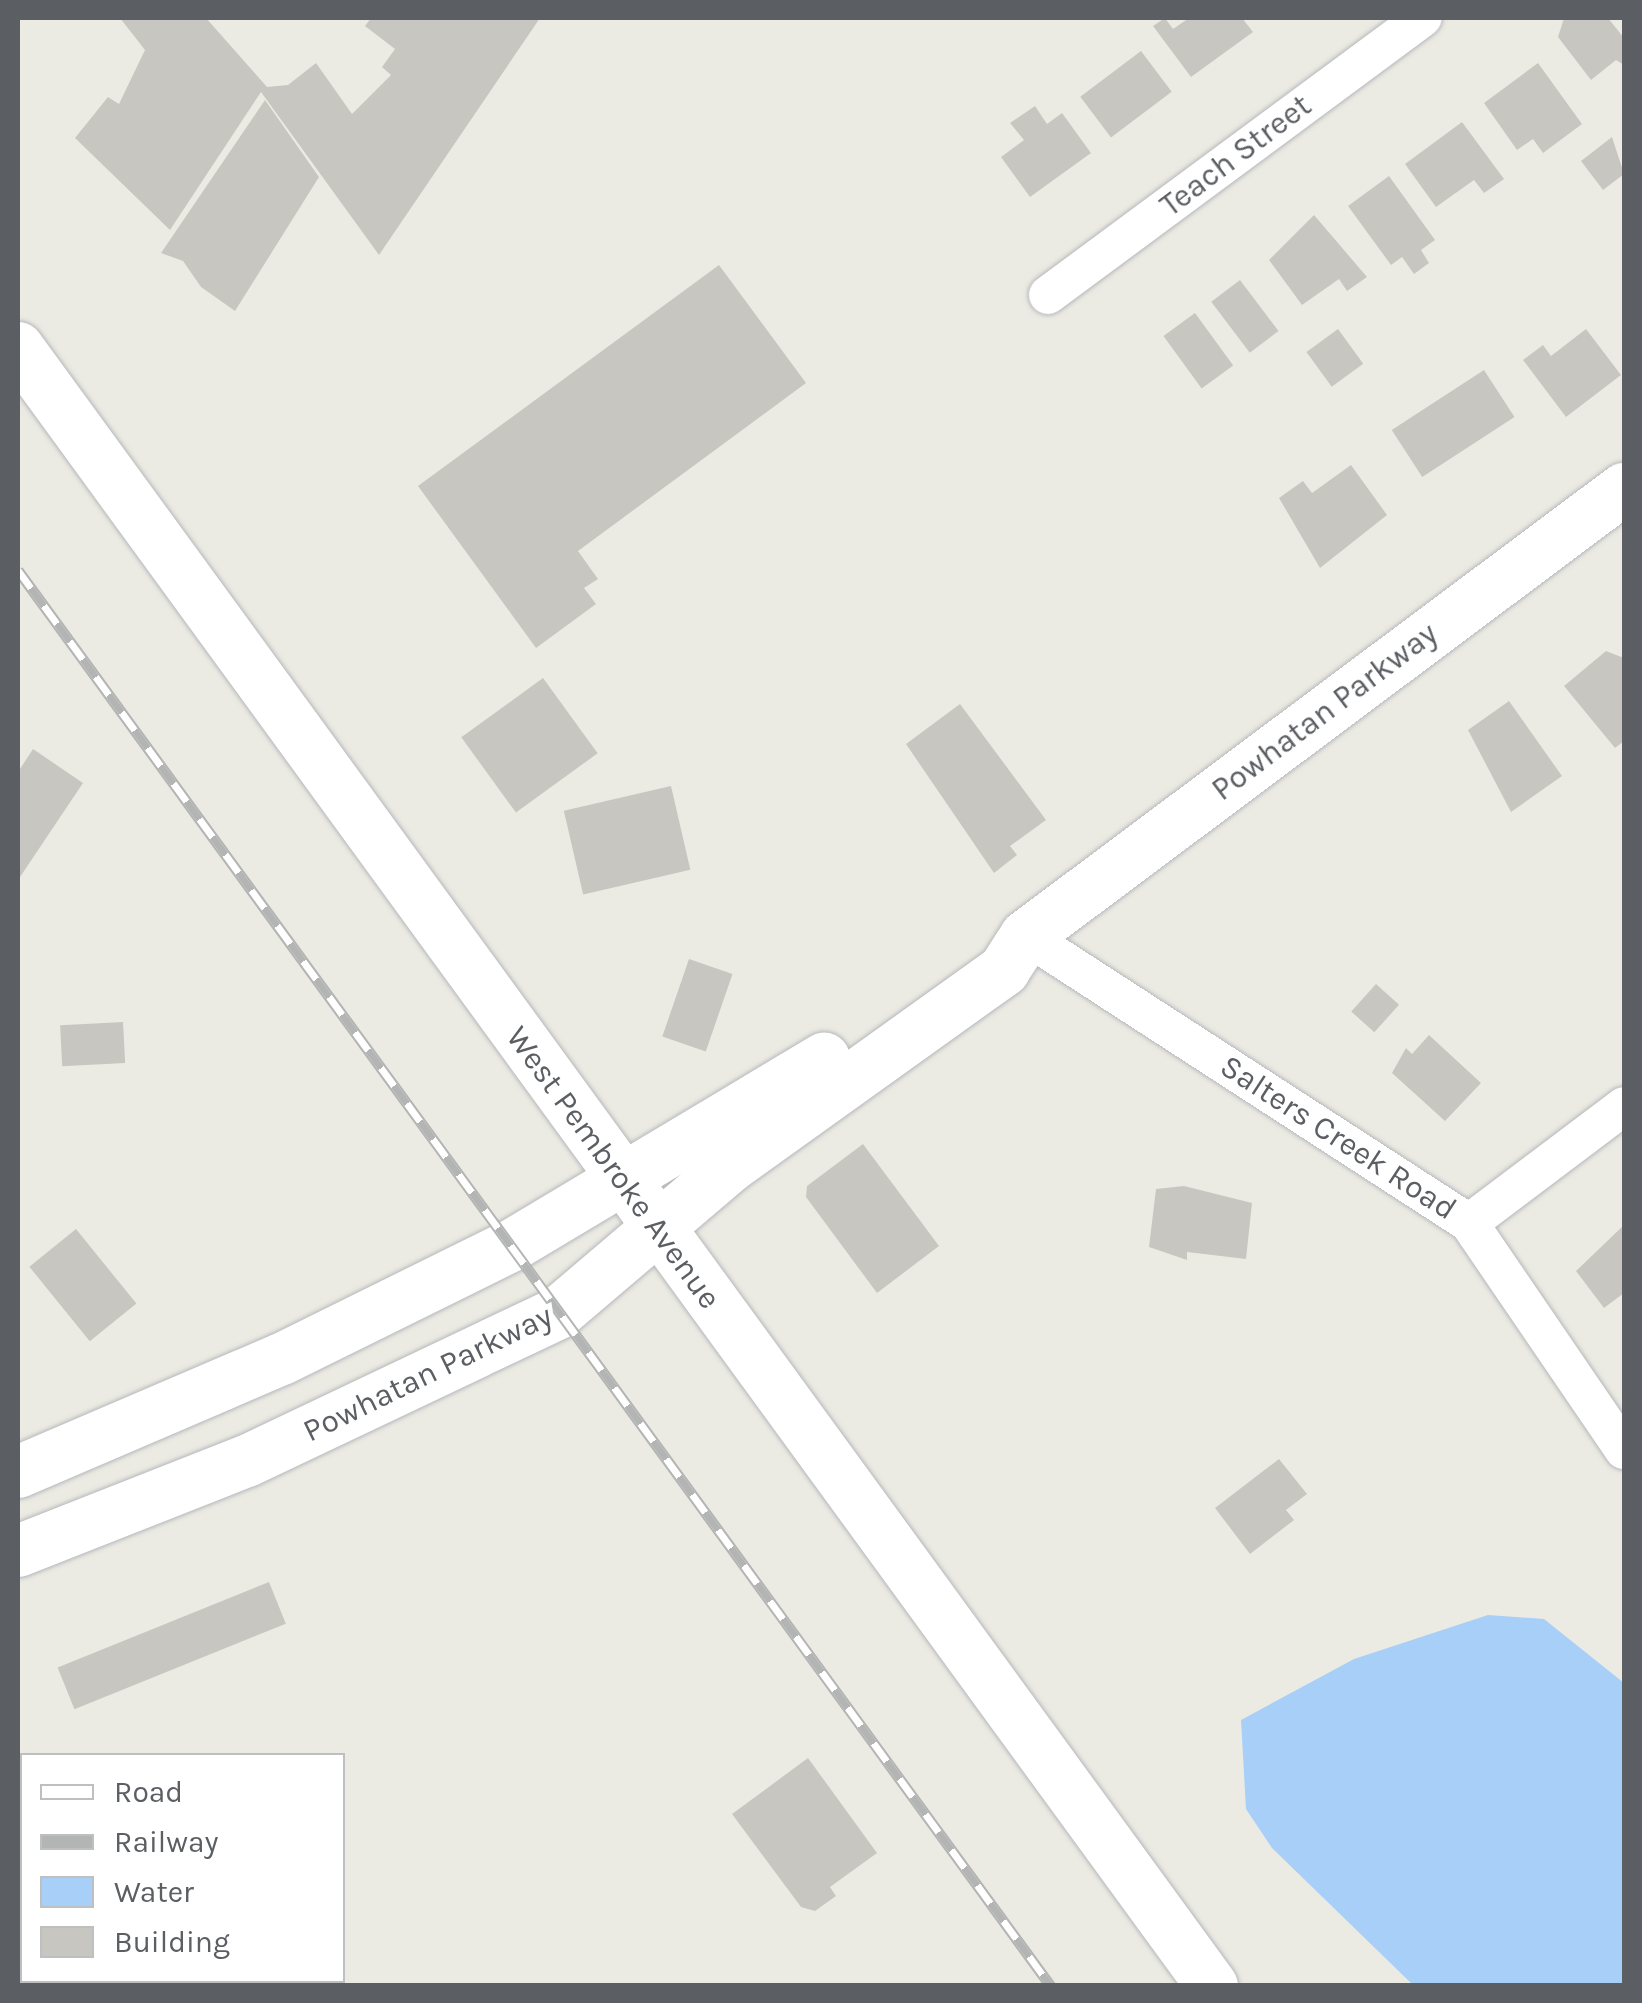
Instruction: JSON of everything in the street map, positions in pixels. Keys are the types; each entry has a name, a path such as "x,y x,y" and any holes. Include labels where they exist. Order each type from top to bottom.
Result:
{"main road":[{"name":"West Pembroke Avenue","path":"18,348 621,1184 1212,1986"},
{"name":"Powhatan Parkway","path":"18,1551 247,1461 558,1313 655,1229 1004,970 1026,936 1624,489"},
{"name":"Powhatan Parkway","path":"18,1472 282,1359 621,1184 838,1050 991,937 1026,936"}],"street":[{"name":"Teach Street","path":"1048,295 1423,18"},
{"name":"Salters Creek Road","path":"1026,936 1469,1223 1624,1450"},
{"path":"1469,1223 1624,1106"}],"water":[{"path":"1488,1615 1544,1619 1624,1683 1624,1985 1413,1985 1272,1848 1246,1809 1241,1720 1354,1659"}],"building":[{"path":"120,18 206,18 267,87 288,85 316,63 352,114 391,75 382,67 395,49 365,26 371,18 540,18 379,255 261,92 170,230 75,138 108,97 119,104 145,50"},
{"path":"1165,18 1173,29 1189,18 1242,18 1253,32 1191,77 1153,26"},
{"path":"1564,18 1608,18 1624,38 1624,65 1616,60 1591,80 1558,37"},
{"path":"1141,51 1172,92 1111,137 1080,97"},
{"path":"1538,63 1582,124 1543,153 1533,139 1517,150 1484,103"},
{"path":"265,100 319,177 235,311 201,287 183,261 161,253"},
{"path":"1035,106 1047,124 1062,113 1091,153 1030,197 1001,157 1024,140 1010,123"},
{"path":"1462,122 1504,179 1484,193 1474,180 1436,207 1405,164"},
{"path":"1612,137 1624,174 1603,190 1581,161"},
{"path":"1389,176 1435,240 1421,250 1429,263 1414,274 1402,257 1391,265 1348,206"},
{"path":"1314,215 1367,277 1347,291 1339,279 1302,305 1269,260"},
{"path":"719,265 806,383 578,551 598,579 584,588 596,604 536,648 418,486"},
{"path":"1240,280 1279,331 1250,353 1211,302"},
{"path":"1195,313 1233,366 1202,389 1163,336"},
{"path":"1338,329 1363,364 1332,387 1306,352"},
{"path":"1586,329 1621,375 1566,417 1523,360 1543,345 1551,356"},
{"path":"1484,370 1514,417 1422,477 1392,430"},
{"path":"1351,465 1387,515 1320,568 1279,498 1303,481 1312,493"},
{"path":"1606,651 1624,658 1624,741 1615,748 1564,686"},
{"path":"543,678 598,753 516,813 461,737"},
{"path":"1509,701 1562,776 1511,812 1468,730"},
{"path":"960,704 1046,820 1010,846 1017,855 994,873 906,744"},
{"path":"33,749 83,783 18,880 18,772"},
{"path":"671,786 690,870 583,895 564,811"},
{"path":"689,959 732,974 706,1052 662,1037"},
{"path":"1376,984 1399,1005 1374,1032 1351,1011"},
{"path":"123,1022 125,1063 62,1066 60,1025"},
{"path":"1429,1035 1481,1083 1445,1121 1392,1073 1406,1048 1412,1054"},
{"path":"863,1144 939,1246 877,1293 806,1197 807,1186"},
{"path":"1184,1186 1252,1203 1246,1259 1187,1252 1187,1260 1149,1247 1156,1189"},
{"path":"1624,1225 1624,1293 1604,1308 1576,1271"},
{"path":"76,1229 136,1304 90,1341 29,1267"},
{"path":"1279,1459 1307,1494 1286,1510 1294,1520 1250,1554 1215,1508"},
{"path":"269,1582 286,1624 74,1709 58,1667"},
{"path":"808,1758 877,1853 830,1887 836,1896 815,1911 801,1907 732,1814"}],"railway":[{"path":"18,570 1051,1986"}]}
